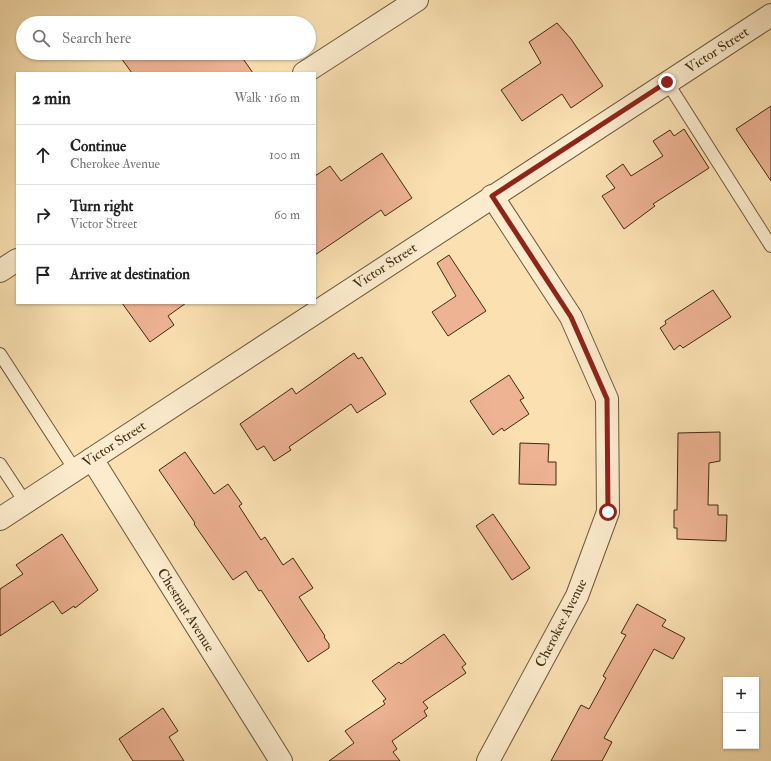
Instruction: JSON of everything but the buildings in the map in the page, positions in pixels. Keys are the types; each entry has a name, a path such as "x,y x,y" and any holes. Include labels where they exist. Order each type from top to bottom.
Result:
{"street":[{"path":"306,72 416,0"},
{"name":"Victor Street","path":"0,519 771,15"},
{"name":"Cherokee Avenue","path":"488,761 577,596 608,512 607,399 571,317 492,196"},
{"path":"0,271 16,261"},
{"name":"Chestnut Avenue","path":"83,464 281,761"}],"lane":[{"path":"667,82 771,246"},
{"path":"0,354 83,464"},
{"path":"0,464 25,502"}],"route":[{"path":"608,512 607,399 571,317 492,196 667,82"}]}
